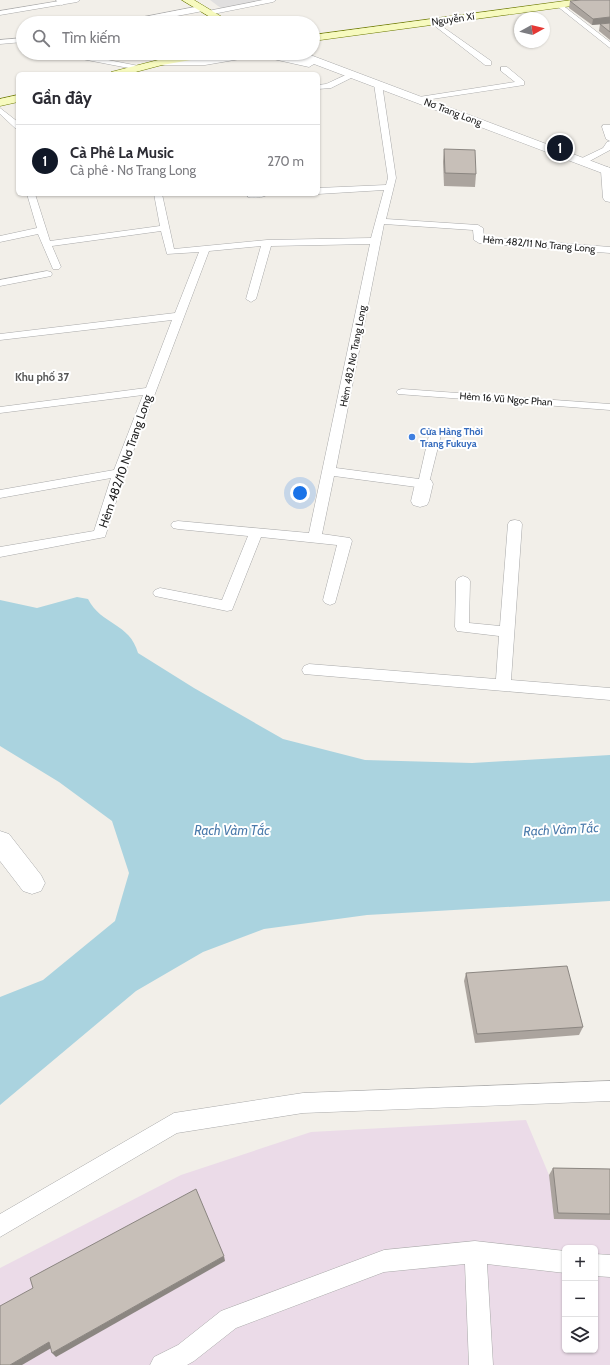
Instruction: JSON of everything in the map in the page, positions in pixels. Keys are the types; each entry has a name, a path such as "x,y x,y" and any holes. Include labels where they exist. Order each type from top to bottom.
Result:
{"main road":[{"path":"187,0 214,16"},
{"name":"Nguyễn Xí","path":"320,29 542,0"},
{"name":"Nguyễn Xí","path":"320,37 594,0"},
{"path":"126,72 172,60"},
{"path":"0,103 16,99"}],"street":[{"path":"158,16 204,11"},
{"path":"162,62 204,62 215,60"},
{"path":"293,60 326,65"},
{"name":"Nơ Trang Long","path":"313,60 609,171"},
{"path":"609,171 610,198"},
{"path":"0,842 32,883"}],"lane":[{"path":"0,13 62,1 77,0"},
{"path":"204,11 273,0"},
{"path":"559,5 592,28 610,46"},
{"path":"433,22 488,63"},
{"path":"0,42 16,41"},
{"path":"97,60 139,68"},
{"path":"419,99 521,83 504,69"},
{"path":"320,87 328,86 353,75"},
{"name":"Hẻm 482 Nơ Trang Long","path":"315,538 375,241 392,178 378,84"},
{"path":"0,110 16,124"},
{"path":"610,127 606,127 610,139"},
{"path":"583,161 606,150 610,144"},
{"path":"320,191 390,187"},
{"path":"32,196 46,244 56,267"},
{"path":"158,196 170,252 267,243 375,241"},
{"name":"Hẻm 482/11 Nơ Trang Long","path":"381,221 478,228 479,240 610,250"},
{"path":"46,244 165,228"},
{"path":"0,239 42,230"},
{"path":"251,299 267,243"},
{"name":"Hẻm 482/10 Nơ Trang Long","path":"0,552 100,534 119,473 149,391 205,248"},
{"path":"0,283 48,274"},
{"path":"0,337 179,316"},
{"path":"0,410 149,391"},
{"name":"Hẻm 16 Vũ Ngọc Phan","path":"402,392 610,407"},
{"path":"329,471 422,492 435,435"},
{"path":"0,494 119,473"},
{"path":"503,685 515,524"},
{"path":"178,525 345,541 330,600"},
{"path":"160,593 227,606 256,533"},
{"path":"463,581 462,627 507,632"},
{"path":"309,670 610,694"},
{"path":"0,1226 174,1123 303,1103 610,1091"},
{"path":"162,1365 189,1359 229,1319 384,1260 475,1252 562,1262"},
{"path":"475,1252 480,1365"},
{"path":"598,1265 610,1266"}],"shaded area":[{"path":"210,0 271,0 222,9"},
{"path":"526,1120 549,1175 610,1176 610,1365 0,1365 0,1268 181,1175 311,1132"}],"water":[{"name":"Rạch Vàm Tắc","path":"77,597 88,599 100,614 129,636 138,653 194,688 283,739 365,760 472,763 610,755 610,901 367,915 264,929 203,952 136,991 0,1105 0,997 43,980 115,921 129,873 112,821 59,782 0,746 0,600 37,608"}],"building":[{"path":"610,0 610,17 593,19 570,1"},
{"path":"610,23 610,32 600,24"},
{"path":"444,149 475,150 476,174 445,173"},
{"path":"567,966 583,1027 477,1034 466,973"},
{"path":"553,1168 610,1169 610,1214 558,1213"},
{"path":"196,1189 224,1256 52,1353 49,1342 10,1365 0,1365 0,1306 33,1288 30,1278"}],"place":[{"name":"Cà Phê La Music","path":"560,148"},
{"name":"Cửa Hàng Thời Trang Fukuya","path":"412,437"}],"district":[{"name":"Khu phố 37","path":"42,377"}]}
